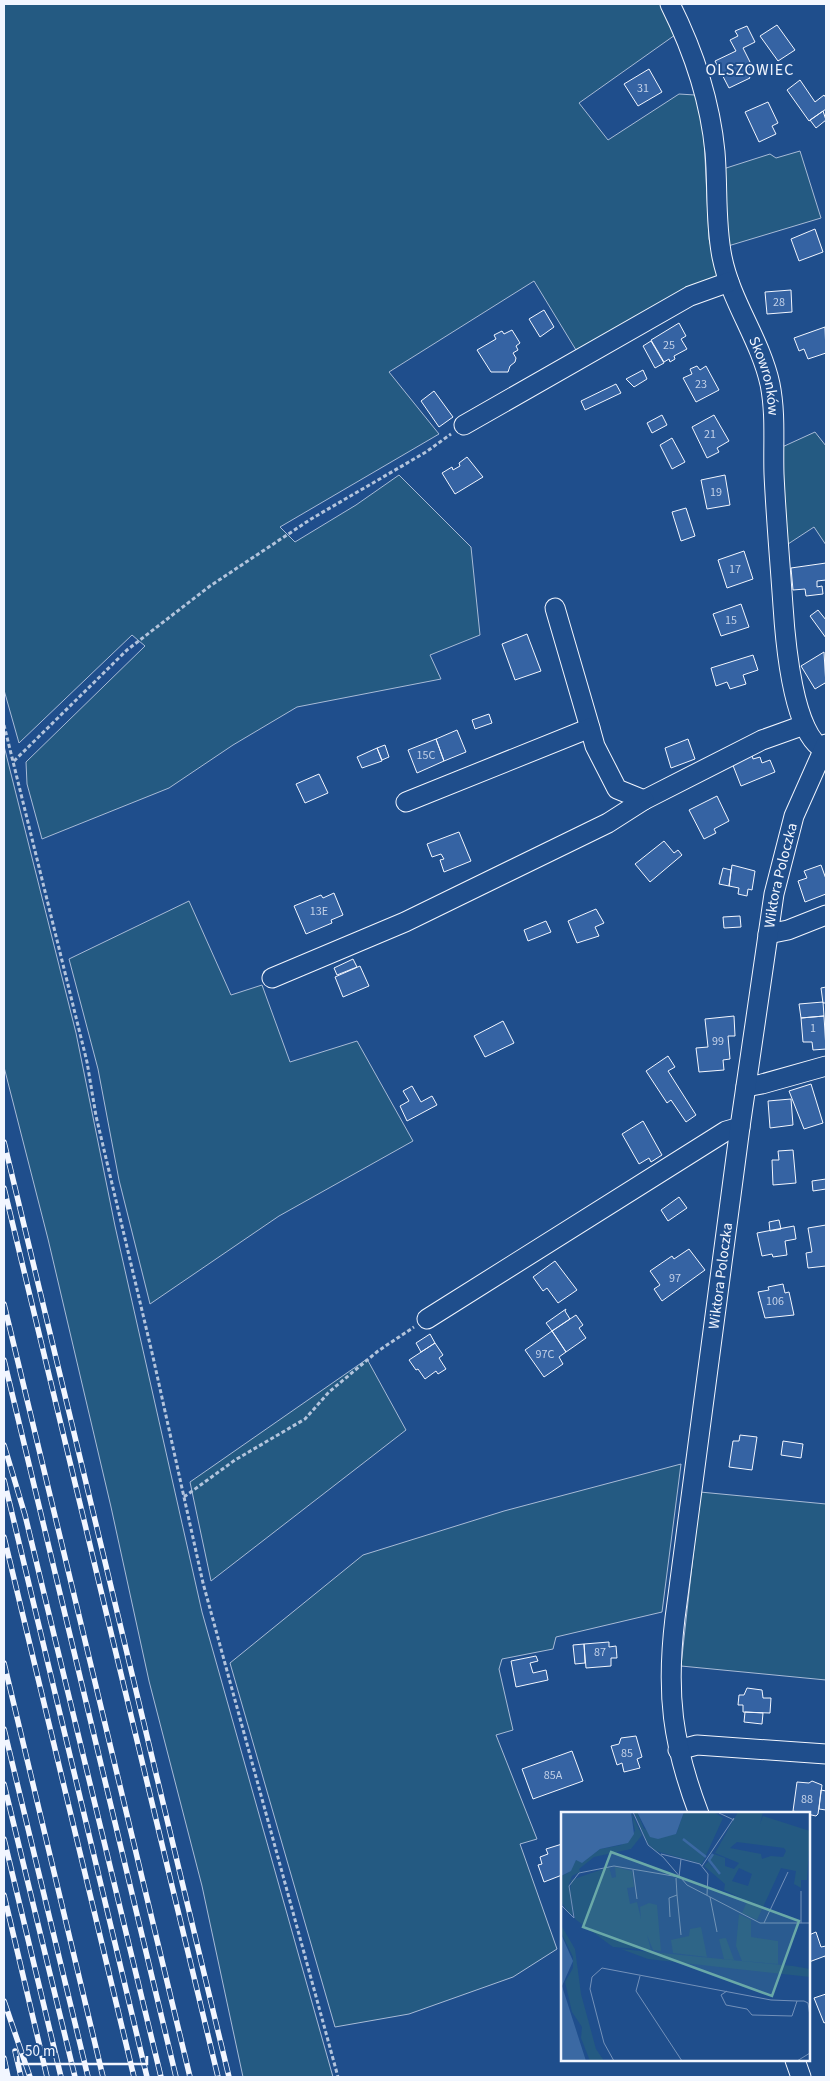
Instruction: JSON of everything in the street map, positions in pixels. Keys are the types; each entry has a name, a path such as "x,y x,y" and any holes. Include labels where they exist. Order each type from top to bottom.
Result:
{"street":[{"name":"Skowronków","path":"670,4 689,48 709,111 715,154 718,238 729,282 754,338 767,374 772,396 774,473 784,626 792,676 804,725 811,738 825,748"},
{"path":"464,425 690,296 729,282"},
{"path":"555,608 595,746 617,789 644,800"},
{"path":"272,978 405,922 608,823 644,800 762,740 804,725"},
{"path":"406,802 590,728"},
{"name":"Wiktora Poloczka","path":"698,1812 678,1750 670,1700 671,1651 740,1127 768,934 787,836 803,792 825,748"},
{"path":"768,934 788,930 826,915"},
{"path":"746,1087 826,1066"},
{"path":"426,1319 726,1132 740,1127"},
{"path":"678,1750 697,1746 826,1754"},
{"path":"795,2061 801,2077"}],"path":[{"path":"14,761 127,650 210,586 311,519 426,452 464,425"},
{"path":"4,725 86,1062 96,1116 209,1607 338,2077"},
{"path":"184,1497 235,1460 305,1419 329,1392 378,1351 426,1319"}],"shaded area":[{"path":"4,4 663,4 675,35 579,103 608,140 679,94 695,95 703,117 709,239 718,274 715,279 576,350 534,281 389,372 439,434 280,527 295,542 356,505 399,475 471,547 480,635 430,655 441,679 297,707 233,745 169,788 42,839 27,784 26,762 145,646 132,635 19,743 4,690"},
{"path":"800,151 821,218 728,246 720,170 770,154 776,158"},
{"path":"815,432 826,446 826,545 814,527 785,546 780,448"},
{"path":"4,746 76,1033 115,1226 202,1612 333,2077 243,2077 202,1886 149,1681 111,1507 48,1239 4,1067"},
{"path":"189,901 231,995 262,985 290,1062 357,1041 413,1141 279,1216 150,1304 119,1180 98,1069 69,959"},
{"path":"367,1359 406,1430 211,1581 190,1482"},
{"path":"681,1464 662,1612 556,1637 553,1649 502,1659 499,1669 513,1730 496,1735 537,1839 520,1844 557,1949 513,1977 409,2014 335,2027 230,1663 363,1555 504,1511"},
{"path":"700,1492 826,1504 826,1680 681,1666"}],"building":[{"path":"777,25 795,50 778,61 760,36"},
{"path":"747,26 755,42 743,48 752,66 745,69 750,78 729,88 715,61 736,51 730,40 738,36 735,31"},
{"path":"649,69 662,92 638,106 624,84"},
{"path":"800,80 815,102 824,95 826,98 826,109 809,121 787,90"},
{"path":"768,102 778,123 772,126 776,134 759,142 745,112"},
{"path":"823,111 826,120 816,128 810,120"},
{"path":"815,229 823,252 799,261 791,239"},
{"path":"791,290 792,312 767,314 765,292"},
{"path":"544,310 554,327 540,337 529,319"},
{"path":"679,323 686,336 681,339 687,349 674,356 675,359 670,362 669,359 664,362 651,340"},
{"path":"825,327 826,353 808,359 804,349 799,351 794,338"},
{"path":"512,330 520,343 516,346 518,350 513,353 516,358 515,362 510,366 508,372 491,372 477,350 496,339 494,335 502,331 504,334"},
{"path":"651,341 664,363 655,368 643,346"},
{"path":"697,366 700,370 706,366 719,390 696,402 683,378 692,374 690,369"},
{"path":"643,370 647,379 634,387 626,379"},
{"path":"616,384 621,393 585,410 581,401"},
{"path":"434,391 453,417 439,427 421,401"},
{"path":"662,415 667,425 652,433 647,423"},
{"path":"714,415 729,441 717,448 719,452 707,458 692,427"},
{"path":"672,438 685,462 672,469 660,445"},
{"path":"467,457 483,477 455,494 442,473 452,467 453,470 460,466 459,463"},
{"path":"725,475 730,505 707,509 701,480"},
{"path":"686,508 695,536 681,541 672,512"},
{"path":"744,551 753,579 727,588 718,560"},
{"path":"826,563 826,580 817,581 817,587 822,586 823,594 806,596 805,589 793,590 791,568"},
{"path":"741,604 749,627 721,636 713,614"},
{"path":"818,610 826,620 826,638 810,616"},
{"path":"527,634 541,671 515,680 502,644"},
{"path":"824,652 826,686 825,683 815,689 801,666"},
{"path":"753,655 758,670 743,675 746,684 730,689 727,682 716,686 711,668"},
{"path":"489,714 492,723 475,729 472,720"},
{"path":"457,730 466,752 444,761 436,739"},
{"path":"436,739 444,761 417,773 408,750"},
{"path":"688,739 695,759 671,768 665,748"},
{"path":"385,745 389,757 382,760 377,748"},
{"path":"377,748 382,761 362,768 357,757"},
{"path":"752,755 753,759 760,757 762,763 770,760 775,772 741,786 732,763"},
{"path":"319,774 328,793 305,803 296,784"},
{"path":"717,796 729,821 714,829 716,833 704,839 689,810"},
{"path":"459,832 471,861 444,872 440,860 444,859 441,854 432,857 427,844"},
{"path":"664,841 674,853 678,850 682,855 650,882 635,864"},
{"path":"732,865 755,871 752,890 748,889 747,896 738,894 739,888 729,886"},
{"path":"821,865 826,879 826,894 805,902 798,881 807,878 804,871"},
{"path":"723,868 731,870 729,886 719,884"},
{"path":"334,893 343,915 331,920 332,923 306,934 294,906 321,895 323,898"},
{"path":"596,909 604,923 595,927 599,936 577,943 568,921"},
{"path":"740,916 741,927 724,928 723,917"},
{"path":"546,921 551,932 528,941 524,930"},
{"path":"353,959 357,967 337,975 334,968"},
{"path":"360,966 369,986 343,997 335,977"},
{"path":"826,987 826,1003 823,1003 821,988"},
{"path":"823,1002 824,1016 801,1018 799,1004"},
{"path":"734,1016 735,1036 728,1036 730,1059 723,1060 724,1070 699,1072 696,1048 708,1047 705,1019"},
{"path":"824,1016 826,1049 813,1050 812,1042 803,1042 801,1018"},
{"path":"503,1021 514,1043 485,1057 474,1036"},
{"path":"668,1056 675,1067 668,1071 696,1115 686,1122 671,1100 667,1103 646,1071"},
{"path":"811,1084 823,1123 804,1129 789,1091"},
{"path":"412,1086 421,1102 432,1096 437,1105 407,1121 400,1106 409,1101 403,1091"},
{"path":"791,1099 793,1125 770,1128 768,1101"},
{"path":"643,1121 662,1155 651,1162 649,1158 639,1164 622,1134"},
{"path":"793,1150 796,1183 773,1185 772,1160 779,1160 778,1151"},
{"path":"826,1179 826,1189 813,1191 812,1181"},
{"path":"679,1197 687,1208 668,1221 661,1210"},
{"path":"779,1220 781,1229 770,1231 769,1222"},
{"path":"826,1225 826,1266 808,1268 806,1253 812,1252 808,1228"},
{"path":"794,1226 796,1239 785,1241 787,1255 773,1257 772,1254 762,1256 757,1233"},
{"path":"689,1249 705,1270 662,1301 654,1289 660,1285 650,1271 672,1256 674,1259"},
{"path":"555,1261 577,1290 558,1303 547,1288 543,1291 533,1277"},
{"path":"783,1284 785,1293 789,1292 794,1315 765,1318 758,1292 769,1290 768,1287"},
{"path":"566,1309 565,1311 570,1319 552,1331 546,1323"},
{"path":"576,1315 583,1325 579,1328 586,1338 566,1352 552,1331"},
{"path":"552,1331 566,1352 559,1357 563,1364 544,1377 525,1350"},
{"path":"430,1334 435,1343 421,1352 416,1343"},
{"path":"435,1343 443,1355 439,1358 446,1369 438,1374 436,1371 425,1379 409,1360"},
{"path":"740,1435 757,1437 752,1470 729,1467 733,1441 739,1441"},
{"path":"783,1441 803,1444 801,1458 781,1455"},
{"path":"609,1642 609,1647 616,1646 617,1658 611,1658 611,1666 586,1668 584,1644"},
{"path":"584,1644 585,1663 575,1664 573,1645"},
{"path":"536,1656 538,1661 530,1663 533,1673 546,1670 548,1680 516,1687 511,1661"},
{"path":"747,1688 762,1690 763,1698 771,1698 770,1713 743,1712 743,1705 738,1705 739,1695 744,1695"},
{"path":"745,1712 763,1713 762,1724 744,1722"},
{"path":"636,1736 642,1757 637,1759 640,1768 624,1772 622,1763 617,1765 611,1746 619,1744 621,1738"},
{"path":"572,1751 583,1781 533,1799 522,1769"},
{"path":"812,1781 822,1785 818,1814 816,1816 810,1815 810,1812 793,1811 797,1782 809,1783"},
{"path":"821,1790 826,1791 826,1810 819,1809"},
{"path":"561,1844 561,1875 544,1882 538,1865 542,1864 540,1857 548,1854 546,1849"},
{"path":"816,1932 821,1947 826,1946 826,1960 825,1956 810,1962 810,1935"},
{"path":"826,1994 826,2022 824,2023 814,1998"}],"railway":[{"path":"4,1142 229,2077"},
{"path":"4,1188 218,2077"},
{"path":"4,1304 190,2077"},
{"path":"4,1360 176,2077"},
{"path":"4,1445 25,1515 161,2077"},
{"path":"4,1480 147,2077"},
{"path":"4,1537 134,2077"},
{"path":"4,1663 103,2077"},
{"path":"4,1729 88,2077"},
{"path":"4,1784 75,2077"},
{"path":"4,1839 61,2077"},
{"path":"4,1895 47,2077"},
{"path":"4,2001 30,2077"},
{"path":"15,2051 21,2077"},
{"path":"4,2058 8,2077"}],"district":[{"name":"OLSZOWIEC","path":"750,69"}]}
